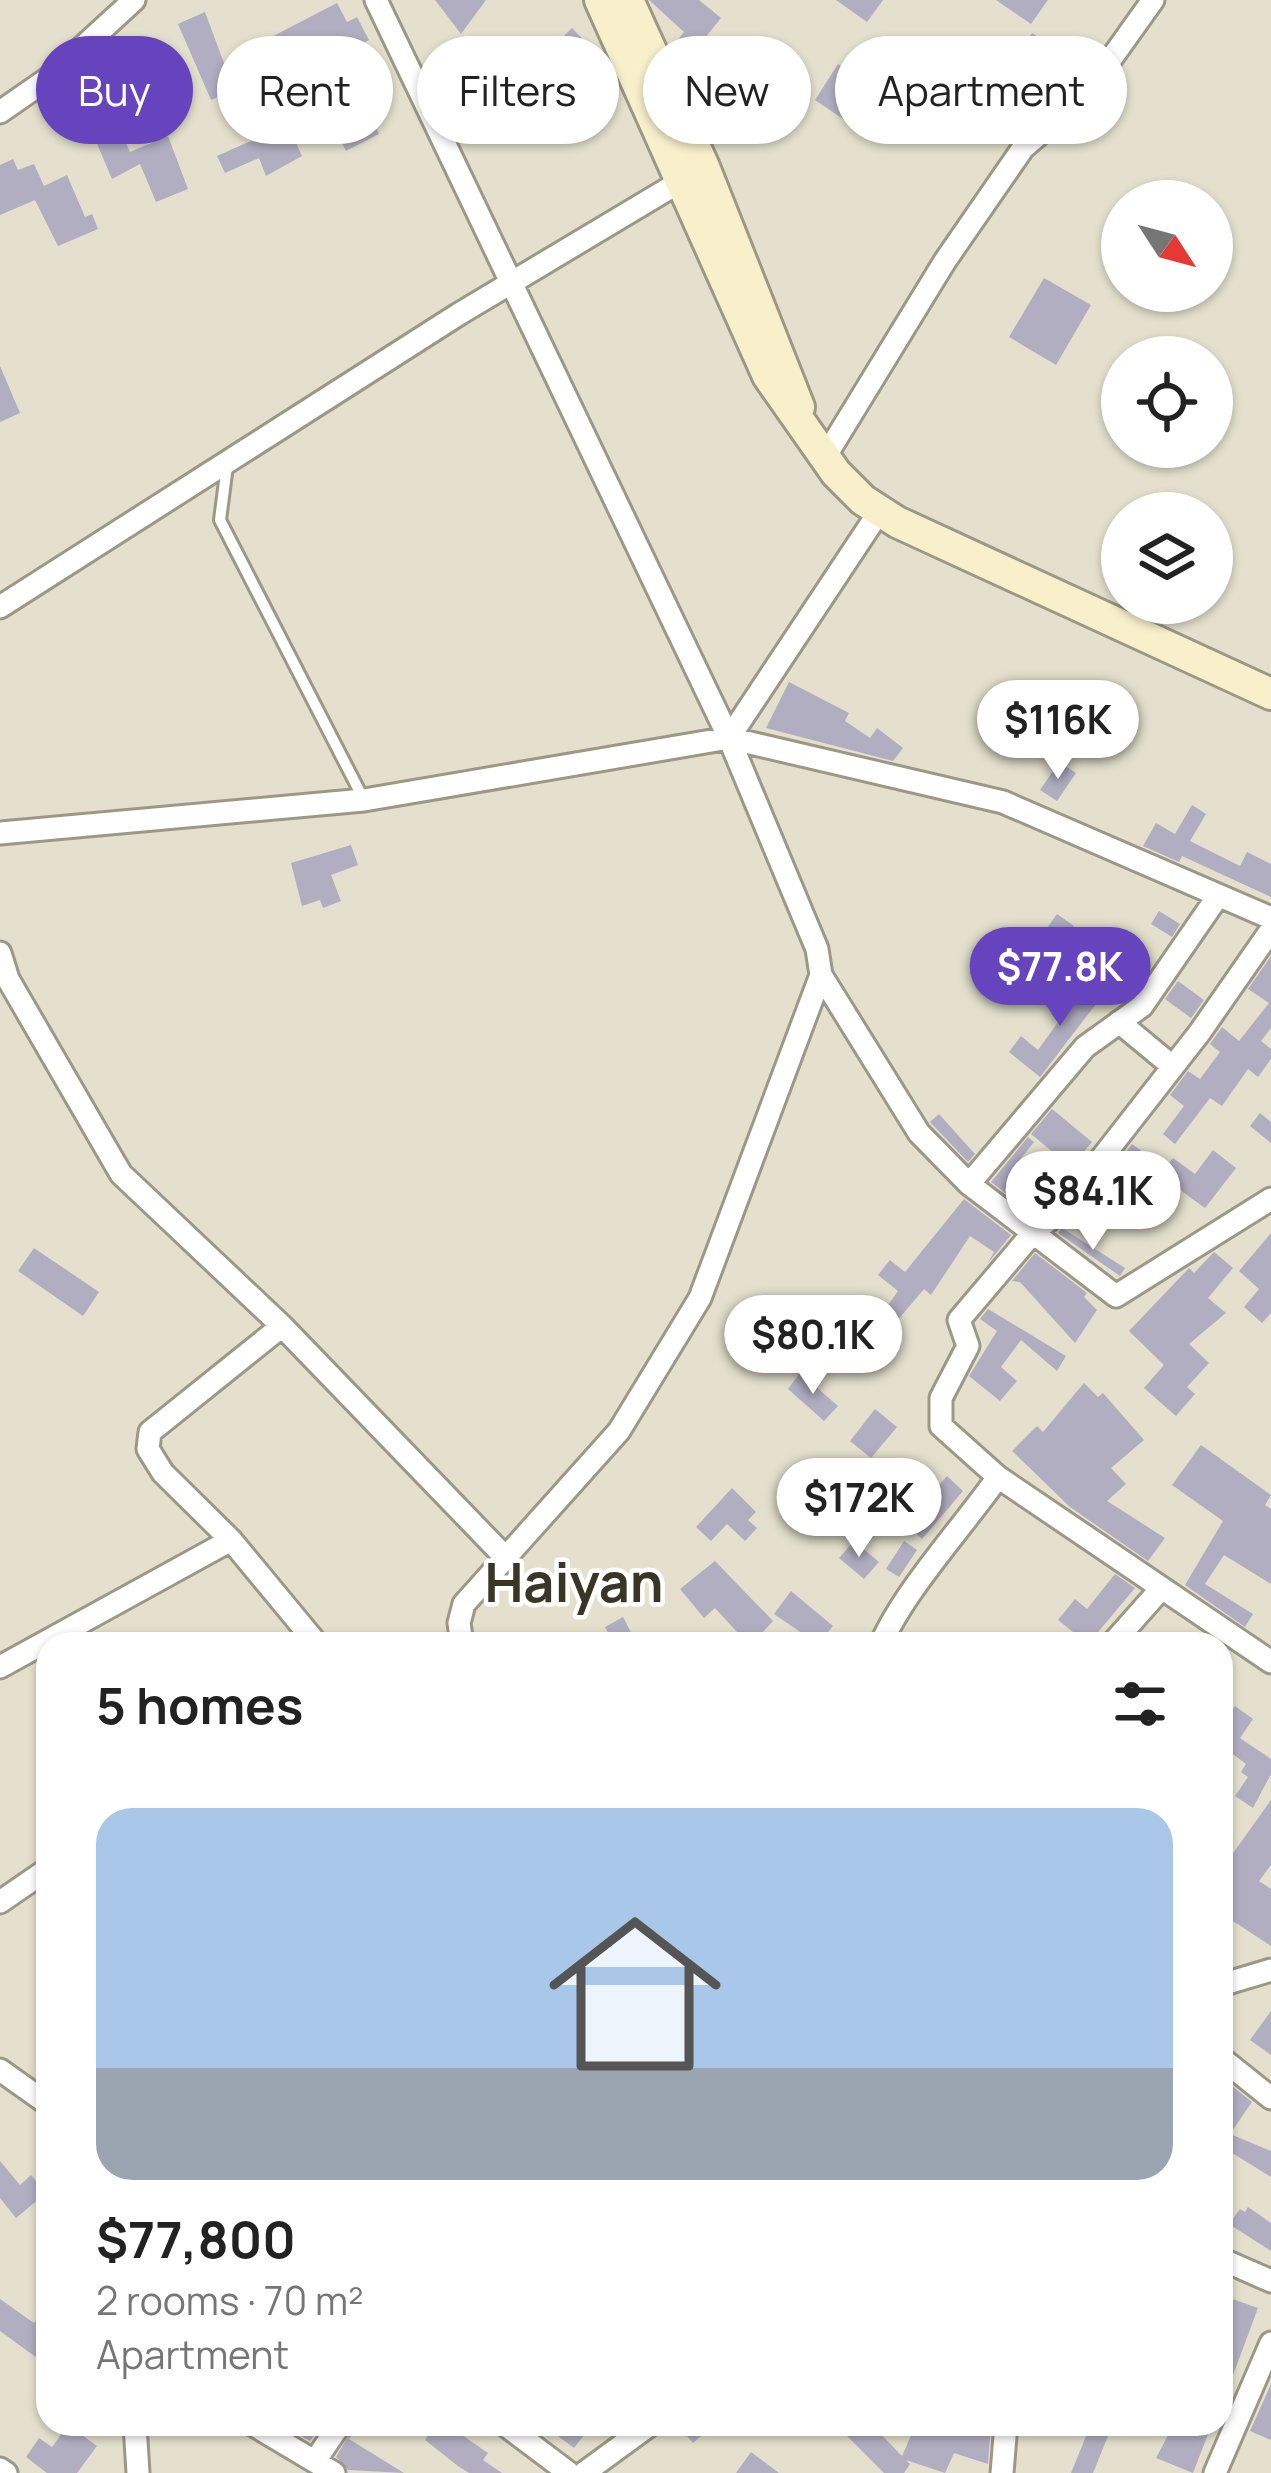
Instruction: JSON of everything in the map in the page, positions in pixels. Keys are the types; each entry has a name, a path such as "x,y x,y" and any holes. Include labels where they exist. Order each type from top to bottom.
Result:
{"street":[{"path":"0,112 49,78 134,0"},
{"path":"376,0 729,738 817,949 821,975 919,1132 969,1184 1116,1296 1271,1199"},
{"path":"600,0 693,174 794,382 802,425 848,488 879,512 1271,694"},
{"path":"628,0 693,174"},
{"path":"824,458 945,261 1027,142 1086,94 1153,0"},
{"path":"0,607 228,460 693,174"},
{"path":"729,738 879,512"},
{"path":"0,833 364,800 729,738 1003,802 1271,918"},
{"path":"969,1184 1085,1047 1142,1006 1218,896"},
{"path":"1224,1632 998,1478 941,1426 941,1398 968,1346 959,1320 1032,1234 1062,1209 1271,930"},
{"path":"0,953 8,979 121,1174 282,1326 505,1557"},
{"path":"460,1632 464,1604 619,1431 700,1298 821,975"},
{"path":"1119,1022 1172,1066"},
{"path":"282,1326 150,1432 148,1450 163,1473 231,1540 307,1632"},
{"path":"886,1632 897,1607 924,1580 998,1478"},
{"path":"62,1632 231,1540"},
{"path":"1123,1632 1159,1591"},
{"path":"1233,1638 1271,1662"},
{"path":"0,1666 36,1646"},
{"path":"0,1902 36,1877"},
{"path":"1233,1981 1271,1970"},
{"path":"1233,2068 1271,2098"},
{"path":"0,2070 36,2096"},
{"path":"1233,2265 1271,2282"},
{"path":"1233,2431 1271,2343"},
{"path":"136,2436 138,2473"},
{"path":"272,2436 325,2467 336,2436"},
{"path":"524,2436 584,2472 634,2436"},
{"path":"1002,2473 1005,2436"},
{"path":"1215,2473 1231,2436"}],"lane":[{"path":"228,460 220,520 364,800"}],"building":[{"path":"435,0 486,0 461,34"},
{"path":"649,0 699,0 721,18 706,36 681,36 684,32"},
{"path":"836,0 883,0 867,22"},
{"path":"996,0 1048,0 1031,24"},
{"path":"337,3 347,22 357,17 367,36 273,36"},
{"path":"205,12 217,44 217,97 211,100 193,59 193,36 183,36 178,24"},
{"path":"835,69 835,114 815,100"},
{"path":"97,144 126,144 130,152 149,144 171,144 188,189 156,202 140,164 112,179"},
{"path":"244,144 297,144 302,156 266,176 259,158 225,173 217,156"},
{"path":"13,159 18,170 34,164 44,186 67,175 85,217 92,214 98,229 58,246 35,200 0,215 0,165"},
{"path":"1044,278 1091,305 1056,365 1009,337"},
{"path":"0,366 20,413 0,422"},
{"path":"789,682 849,713 845,721 870,738 877,728 903,748 893,761 766,728"},
{"path":"1059,762 1076,773 1057,801 1040,790"},
{"path":"1192,805 1206,814 1190,841 1240,866 1247,852 1271,864 1271,897 1182,856 1179,862 1143,846 1156,823 1175,834"},
{"path":"351,845 358,865 331,875 341,901 323,908 320,900 302,906 291,863"},
{"path":"1159,911 1180,924 1172,937 1151,924"},
{"path":"1057,914 1074,926 1070,931 1114,963 1102,979 1042,935"},
{"path":"1271,956 1271,1028 1261,1041 1271,1049 1271,1059 1258,1077 1248,1069 1222,1106 1210,1098 1175,1144 1163,1134 1184,1106 1170,1095 1188,1071 1200,1079 1220,1052 1210,1044 1222,1027 1239,1041 1269,1003 1248,989"},
{"path":"1092,975 1109,987 1040,1077 1009,1052 1021,1036 1038,1050"},
{"path":"1178,981 1204,1000 1191,1018 1165,999"},
{"path":"1052,1109 1092,1142 1071,1167 1031,1134"},
{"path":"1260,1113 1271,1122 1271,1143 1250,1126"},
{"path":"939,1114 975,1154 968,1162 930,1122"},
{"path":"1028,1137 1034,1142 1015,1166 1048,1194 1032,1213 991,1182"},
{"path":"1132,1144 1165,1168 1173,1158 1195,1174 1213,1150 1236,1168 1205,1208 1173,1185 1147,1223 1121,1206 1115,1214 1091,1197"},
{"path":"964,1199 1011,1235 988,1263 994,1252 970,1236 931,1295 924,1289 891,1328 878,1320 898,1291 878,1275 890,1260 905,1272"},
{"path":"1062,1228 1125,1268 1120,1276 1058,1233"},
{"path":"1271,1233 1271,1313 1262,1323 1244,1307 1259,1289 1239,1271"},
{"path":"34,1248 99,1292 83,1316 18,1271"},
{"path":"1214,1252 1233,1268 1208,1298 1226,1313 1189,1344 1209,1363 1187,1387 1195,1394 1176,1416 1144,1388 1164,1365 1129,1331 1189,1268 1194,1273"},
{"path":"1035,1253 1087,1293 1084,1297 1097,1310 1075,1343 1020,1282 1012,1281"},
{"path":"846,1302 864,1316 840,1336 828,1326"},
{"path":"988,1309 1066,1356 1057,1371 1021,1340 1001,1367 1017,1381 1000,1401 969,1376 997,1331 980,1319"},
{"path":"800,1373 838,1406 824,1421 788,1389"},
{"path":"1084,1383 1098,1397 1103,1393 1144,1440 1111,1468 1126,1484 1107,1501 1165,1538 1148,1561 1070,1507 1012,1451 1037,1426 1043,1432"},
{"path":"875,1409 897,1427 871,1458 850,1441"},
{"path":"1201,1445 1271,1495 1265,1505 1271,1509 1271,1584 1224,1555 1205,1584 1253,1614 1245,1627 1185,1585 1223,1521 1172,1485"},
{"path":"872,1458 895,1475 878,1498 860,1475"},
{"path":"947,1476 963,1491 922,1539 906,1523"},
{"path":"732,1488 756,1512 748,1520 757,1528 745,1541 727,1524 711,1541 696,1527"},
{"path":"854,1541 879,1562 864,1579 839,1558"},
{"path":"904,1541 917,1550 899,1577 886,1569"},
{"path":"715,1561 773,1621 763,1632 737,1632 715,1608 704,1618 680,1589"},
{"path":"1115,1574 1135,1588 1098,1632 1073,1632 1058,1620 1075,1599 1087,1609"},
{"path":"791,1591 833,1626 828,1632 800,1632 774,1614"},
{"path":"623,1617 631,1632 608,1632 605,1627"},
{"path":"1233,1709 1253,1719 1240,1738 1271,1759 1271,1774 1253,1808 1235,1796 1248,1777 1241,1772 1246,1764 1233,1754"},
{"path":"1271,1800 1271,1865 1259,1881 1271,1889 1271,1946 1233,1921 1233,1853"},
{"path":"1271,2011 1271,2055 1250,2040"},
{"path":"1233,2087 1252,2102 1233,2130"},
{"path":"1233,2135 1271,2151 1271,2177 1233,2153"},
{"path":"0,2161 20,2185 31,2175 36,2181 36,2201 16,2218 0,2198"},
{"path":"1248,2207 1271,2223 1271,2251 1233,2227 1240,2209 1245,2212"},
{"path":"0,2299 36,2321 36,2357 0,2331"},
{"path":"1233,2299 1258,2308 1233,2375"},
{"path":"1271,2384 1271,2440 1250,2431"},
{"path":"60,2436 83,2436 97,2446 77,2473 47,2473 26,2457 39,2438 52,2447"},
{"path":"348,2436 351,2436 349,2439 404,2473 348,2470 336,2457"},
{"path":"428,2436 463,2436 488,2453 483,2460 502,2473 469,2473 425,2440"},
{"path":"558,2436 584,2436 574,2448"},
{"path":"847,2436 883,2436 902,2456 911,2436 990,2436 988,2464 954,2453 945,2473 906,2460 910,2464 904,2473 884,2473"},
{"path":"1086,2436 1108,2436 1093,2473 1071,2473"},
{"path":"1168,2436 1207,2436 1193,2473 1156,2458"},
{"path":"751,2452 779,2473 736,2473"}],"district":[{"name":"Haiyan","path":"574,1583"}]}
